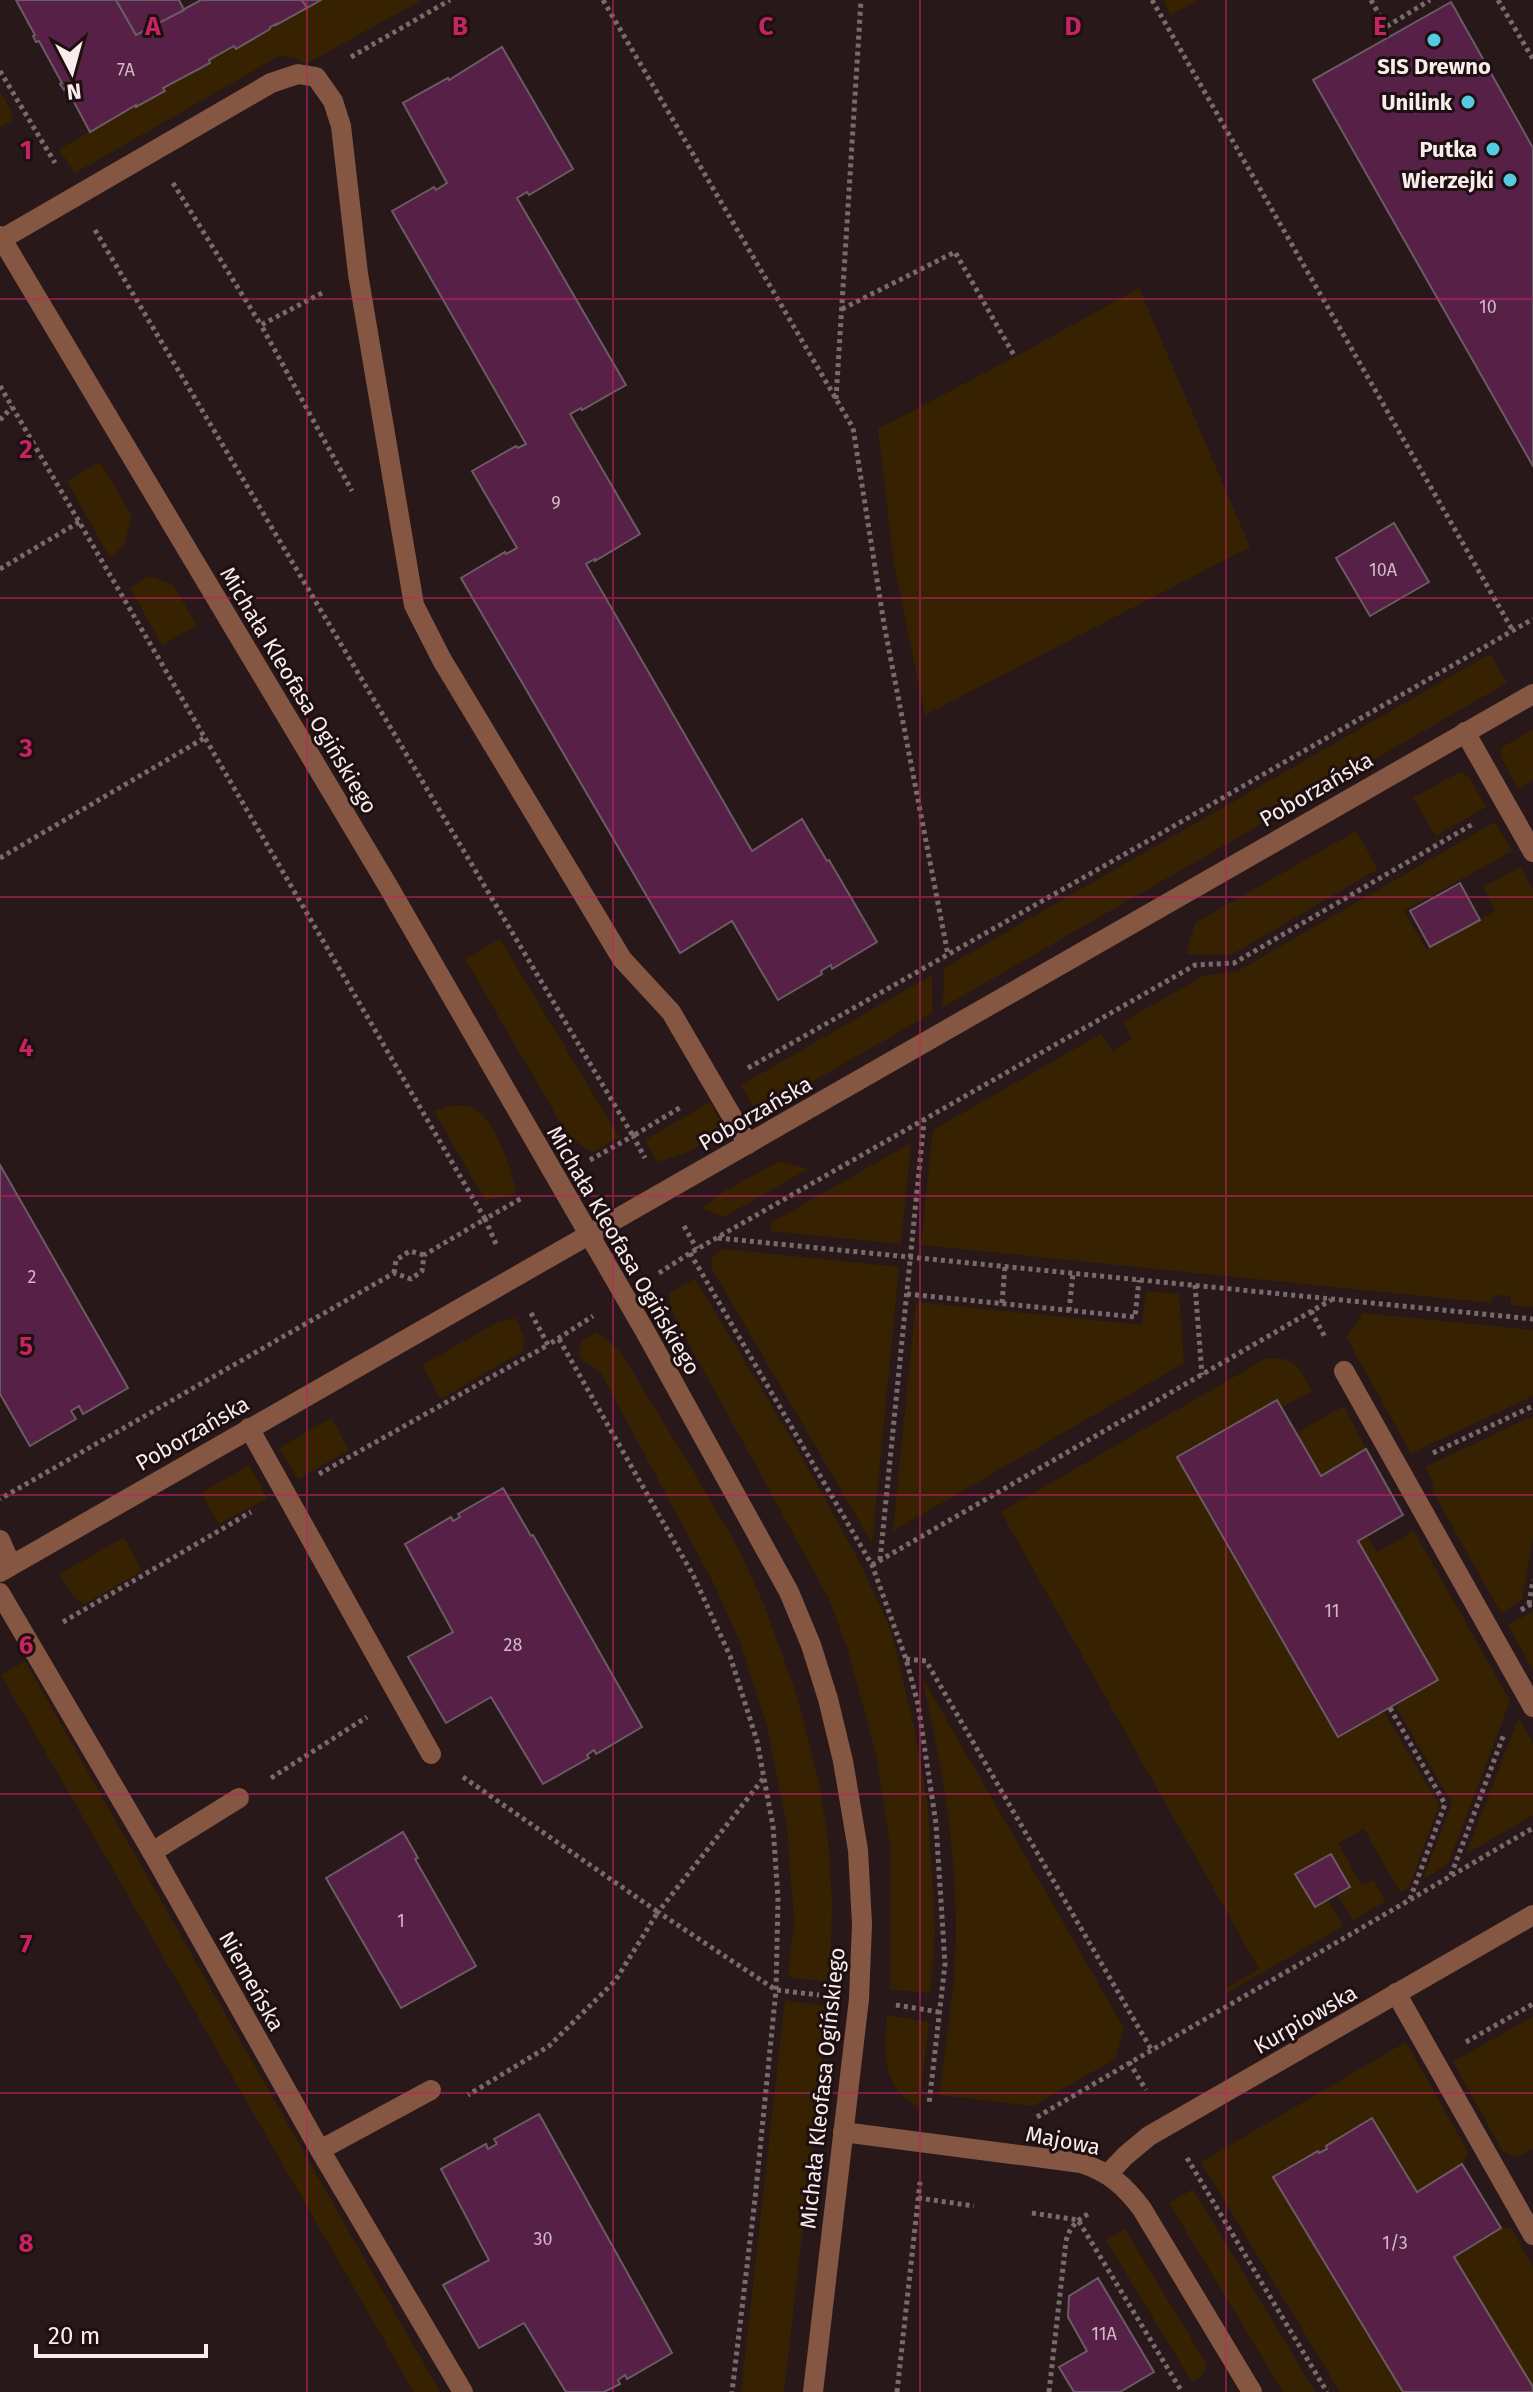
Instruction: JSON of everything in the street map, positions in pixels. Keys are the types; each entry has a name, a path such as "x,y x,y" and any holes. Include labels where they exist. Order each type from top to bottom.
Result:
{"street":[{"path":"1,237 271,83 298,74 316,77 333,101 341,126 358,274 414,605 442,660 622,959 671,1012 748,1144"},
{"name":"Michała Kleofasa Ogińskiego","path":"1,237 388,886 588,1233 789,1592 811,1645 843,1761 858,1850 862,1924 859,1999 813,2392"},
{"name":"Poborzańska","path":"6,1568 1533,694"},
{"path":"1465,732 1533,852"},
{"path":"1344,1371 1533,1707"},
{"path":"249,1428 431,1754"},
{"path":"0,1540 6,1568"},
{"name":"Niemeńska","path":"0,1593 463,2392"},
{"path":"152,1852 239,1798"},
{"name":"Kurpiowska","path":"1108,2174 1149,2136 1533,1915"},
{"path":"1396,1993 1533,2235"},
{"path":"320,2150 431,2090"},
{"name":"Majowa","path":"843,2132 1081,2163 1108,2174 1122,2184 1142,2209 1252,2392"}],"path":[{"path":"345,61 450,0"},
{"path":"603,0 853,428 884,624 948,955"},
{"path":"836,400 861,0"},
{"path":"1152,0 1513,631"},
{"path":"1371,0 1386,27 1430,0"},
{"path":"1498,0 1533,59"},
{"path":"0,71 633,1136 1533,619"},
{"path":"153,150 261,325 353,493"},
{"path":"841,310 955,252 1015,357"},
{"path":"261,325 358,274"},
{"path":"0,386 485,1219 424,1255 410,1251 396,1260 394,1273"},
{"path":"0,420 12,407"},
{"path":"0,569 79,522"},
{"path":"0,858 206,737"},
{"path":"512,1277 548,1345 717,1237 1195,965 1234,963 1506,805"},
{"path":"880,1560 924,1120"},
{"path":"717,1237 1533,1319"},
{"path":"690,1253 872,1565 906,1659 918,1704 936,1824 945,1964 928,2113"},
{"path":"0,1499 394,1273 411,1279 422,1271 424,1255"},
{"path":"1002,1303 1005,1266"},
{"path":"1069,1311 1073,1273"},
{"path":"907,1294 1135,1317 1139,1280"},
{"path":"1195,1285 1202,1375"},
{"path":"872,1565 1332,1299"},
{"path":"559,1339 693,1575 730,1656 757,1741 773,1826 778,1898 776,1990 732,2392"},
{"path":"1400,1469 1533,1406"},
{"path":"1529,1605 1533,1580"},
{"path":"906,1659 926,1661 1151,2049"},
{"path":"1450,1876 1522,1688"},
{"path":"239,1798 399,1697"},
{"path":"1390,1708 1445,1804 1409,1900"},
{"path":"431,1754 776,1990"},
{"path":"431,2090 444,2111 549,2046 615,1981 658,1912 764,1779"},
{"path":"1035,2118 1533,1828"},
{"path":"1434,2061 1533,2004"},
{"path":"1129,2062 1148,2094"},
{"path":"1180,2147 1327,2392"},
{"path":"897,2392 922,2170"},
{"path":"918,2198 974,2206"},
{"path":"1049,2392 1066,2241 1070,2228 1096,2209"},
{"path":"1032,2213 1078,2220"},
{"path":"1078,2220 1182,2392"}],"shaded area":[{"path":"321,0 422,0 306,64 279,56 75,173 59,149 117,115 165,92 163,88 210,63 209,60"},
{"path":"1163,0 1198,0 1171,15"},
{"path":"0,91 13,114 10,122 0,127"},
{"path":"1139,288 1250,547 925,715 894,563 878,429"},
{"path":"100,462 132,516 124,545 110,558 67,481"},
{"path":"148,576 172,584 197,625 162,645 130,588"},
{"path":"1490,654 1507,683 943,1007 944,968"},
{"path":"1533,729 1533,780 1518,789 1501,757 1501,748"},
{"path":"1460,772 1468,776 1486,807 1436,836 1413,798"},
{"path":"1495,822 1512,851 1404,911 1426,949 1495,911 1483,887 1520,867 1533,889 1533,1307 1511,1305 1511,1296 1493,1295 1492,1303 921,1245 933,1130 1101,1034 1112,1051 1132,1039 1123,1022 1203,976 1238,971"},
{"path":"1356,831 1378,869 1231,955 1186,954 1195,923"},
{"path":"500,939 619,1137 593,1152 566,1132 465,959"},
{"path":"932,975 932,1013 763,1110 753,1106 741,1085"},
{"path":"710,1102 722,1124 720,1135 688,1152 657,1162 645,1140"},
{"path":"448,1106 473,1108 489,1123 501,1146 516,1192 508,1197 485,1200 434,1111"},
{"path":"911,1143 901,1244 771,1231 771,1223"},
{"path":"780,1161 808,1169 724,1217 701,1208 723,1192"},
{"path":"724,1249 899,1267 872,1543 711,1267 713,1256"},
{"path":"695,1279 797,1448 859,1561 891,1630 914,1727 928,1807 935,1933 930,1993 890,1990 891,1852 877,1758 848,1650 828,1597 677,1322 669,1293"},
{"path":"1146,1291 1179,1294 1184,1363 893,1531 916,1302 1142,1325"},
{"path":"1363,1313 1533,1330 1533,1396 1411,1453 1346,1337"},
{"path":"516,1318 524,1338 523,1351 441,1399 422,1365 498,1322"},
{"path":"597,1332 619,1350 739,1550 765,1607 798,1699 819,1783 828,1840 832,1901 830,1982 788,1977 794,1921 787,1826 767,1726 740,1642 714,1584 601,1373 586,1363 579,1353 582,1340"},
{"path":"1265,1359 1293,1363 1312,1391 1282,1407 1277,1400 1177,1457 1338,1737 1384,1712 1439,1805 1409,1888 1400,1892 1364,1829 1338,1843 1362,1886 1373,1880 1386,1901 1353,1920 1337,1894 1350,1887 1330,1854 1296,1873 1314,1907 1328,1900 1343,1926 1227,1993 1225,1989 1259,1969 1001,1512"},
{"path":"1344,1406 1366,1449 1321,1476 1296,1433"},
{"path":"1533,1416 1533,1539 1522,1600 1501,1613 1432,1490 1433,1482 1425,1467"},
{"path":"331,1418 349,1450 298,1479 279,1448"},
{"path":"249,1465 267,1498 219,1524 201,1493"},
{"path":"1414,1531 1510,1701 1448,1864 1423,1879 1452,1803 1395,1705 1438,1680 1358,1541 1367,1536 1377,1552"},
{"path":"124,1537 142,1571 85,1604 74,1598 60,1574"},
{"path":"1533,1611 1533,1670 1508,1625"},
{"path":"25,1661 440,2392 414,2392 1,1675"},
{"path":"922,1677 1124,2028 1115,2059 1033,2106 939,2095 954,1972 955,1899 946,1803"},
{"path":"1519,1717 1533,1743 1533,1815 1466,1854"},
{"path":"785,2000 828,2007 784,2392 741,2392"},
{"path":"887,2015 929,2022 919,2109 906,2100 891,2079 886,2057"},
{"path":"1533,2016 1533,2149 1518,2157 1503,2152 1453,2062"},
{"path":"1406,2042 1468,2152 1462,2164 1417,2192 1372,2119 1326,2146 1327,2149 1273,2177 1403,2392 1340,2392 1201,2162"},
{"path":"1193,2189 1315,2392 1283,2392 1169,2203"},
{"path":"1501,2228 1511,2228 1533,2267 1533,2387 1454,2257"},
{"path":"1125,2229 1207,2365 1202,2376 1192,2382 1106,2240"}],"building":[{"path":"16,0 116,0 136,35 201,0 302,0 307,8 236,49 234,46 209,60 210,63 163,88 165,91 90,132 66,87 64,90 60,84 39,41 36,42"},
{"path":"116,0 179,0 184,10 136,35"},
{"path":"302,0 321,0 307,8"},
{"path":"1451,2 1533,148 1533,466 1313,80"},
{"path":"502,47 573,169 529,195 527,192 517,198 626,385 570,414 640,534 586,564 752,851 802,819 877,942 832,969 831,965 821,971 822,974 778,1000 732,921 680,953 461,578 517,548 472,471 516,446 526,444 392,211 447,183 403,103 449,80"},
{"path":"1394,523 1429,582 1370,616 1336,558"},
{"path":"1460,883 1480,920 1430,947 1410,911"},
{"path":"0,1165 128,1388 83,1414 79,1406 71,1411 76,1419 30,1446 0,1394"},
{"path":"1277,1400 1321,1476 1366,1449 1403,1515 1358,1541 1438,1680 1338,1737 1177,1457"},
{"path":"503,1488 642,1727 596,1754 594,1750 587,1755 589,1758 543,1784 491,1697 446,1723 408,1657 453,1632 405,1544 451,1517 453,1521 460,1517 458,1514"},
{"path":"403,1832 476,1966 401,2008 326,1878"},
{"path":"1331,1854 1350,1887 1315,1907 1295,1874"},
{"path":"539,2114 672,2353 627,2379 625,2375 618,2380 620,2384 604,2392 566,2392 524,2323 479,2348 443,2285 489,2260 441,2169 486,2144 488,2149 497,2144 494,2139"},
{"path":"1372,2118 1417,2192 1462,2164 1501,2228 1454,2257 1533,2387 1533,2392 1403,2392 1273,2177 1327,2149 1326,2146"},
{"path":"1098,2278 1154,2372 1120,2392 1074,2392 1059,2367 1087,2351 1068,2317 1069,2296"}],"place":[{"name":"SIS Drewno","path":"1434,40"},
{"name":"Unilink","path":"1468,102"},
{"name":"Putka","path":"1493,149"},
{"name":"Wierzejki","path":"1510,180"}]}
